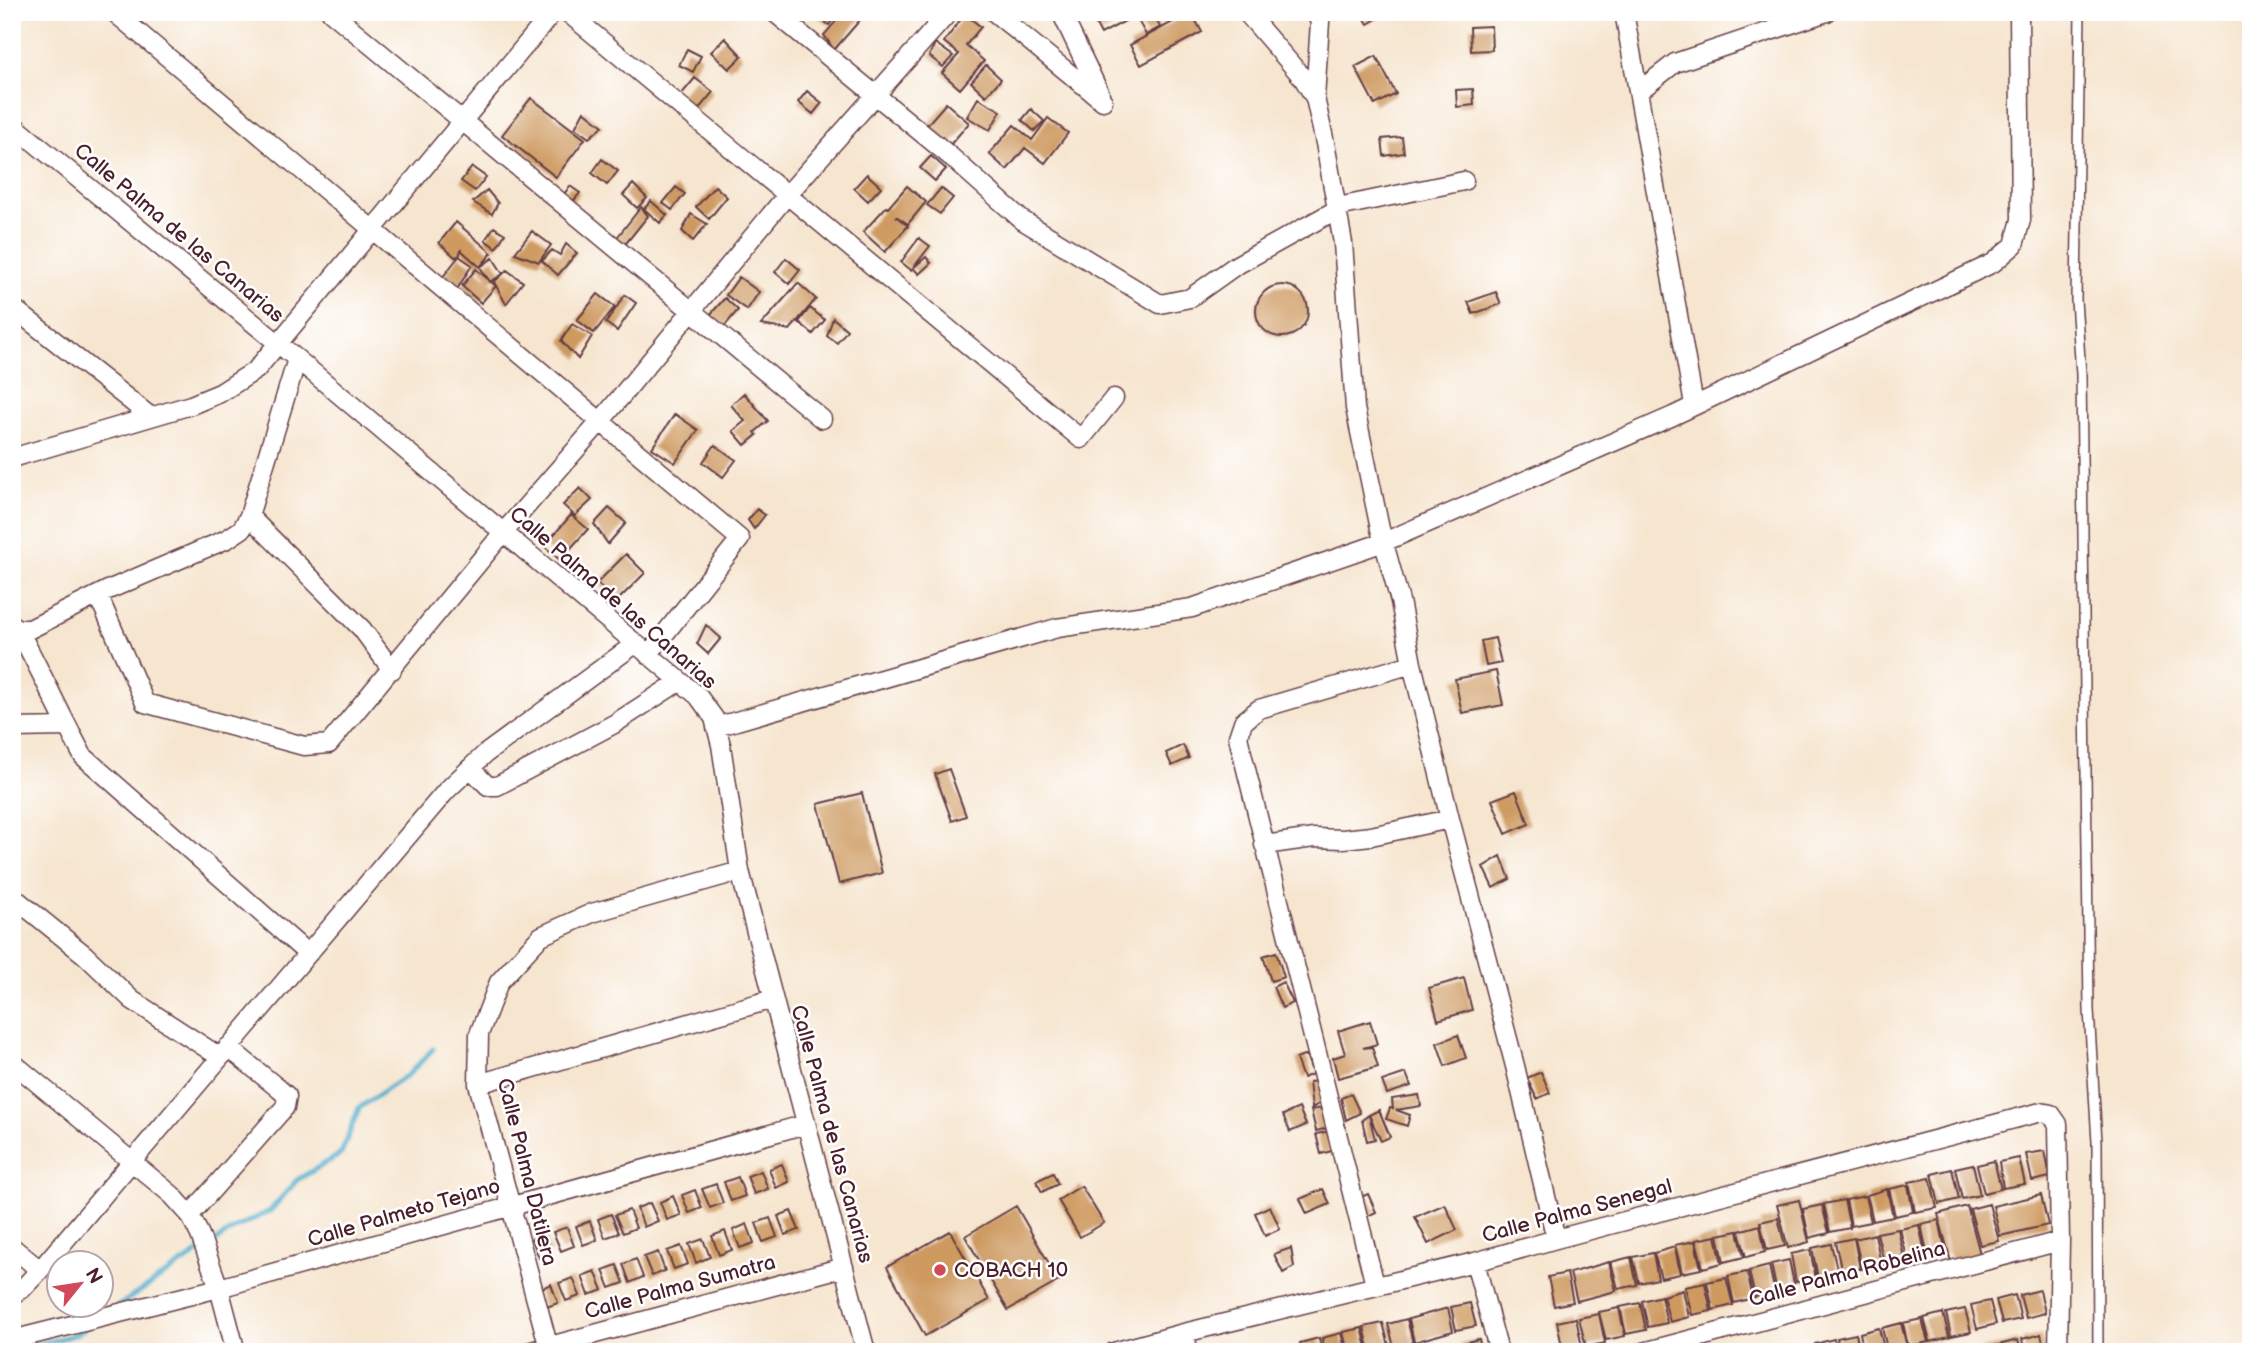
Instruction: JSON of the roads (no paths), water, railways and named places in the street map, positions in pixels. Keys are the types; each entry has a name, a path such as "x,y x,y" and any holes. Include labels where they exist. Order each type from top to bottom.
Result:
{"street":[{"path":"12,1295 23,1288 40,1270 446,791 485,754 641,650 740,540 114,12"},
{"path":"331,12 822,419"},
{"path":"12,458 191,405 220,393 256,370 553,12"},
{"path":"566,12 1081,439 1114,398"},
{"path":"774,12 950,156 1022,220 1160,304 1190,298 1236,266 1343,206 1464,181"},
{"path":"98,595 145,703 304,746 329,744 787,195 949,12"},
{"path":"994,12 1103,101 1061,12"},
{"path":"1270,12 1249,17 1303,78 1315,98"},
{"path":"1315,12 1320,22 1315,98 1343,243 1355,408 1412,664 1515,1066 1556,1239"},
{"path":"1624,12 1694,405"},
{"path":"1638,92 1675,63 1827,12"},
{"path":"716,727 1057,628 1192,608 1384,542 1694,405 1993,263 2014,245 2021,220 2019,12"},
{"name":"Calle Palma de las Canarias","path":"12,124 698,696 713,718 721,745 740,872 866,1352"},
{"path":"12,307 151,417"},
{"path":"15,627 30,629 242,529 249,516 297,359"},
{"path":"249,516 362,629 392,670"},
{"path":"15,627 44,676 83,756 308,954"},
{"path":"1375,1285 1238,737 1243,722 1259,709 1412,664"},
{"path":"470,768 488,786 497,786 614,724 680,681"},
{"path":"12,728 67,727"},
{"path":"1264,845 1314,838 1371,836 1450,820"},
{"name":"Calle Palma Datilera","path":"549,1349 478,1084 480,1034 499,982 541,936 592,913 740,872"},
{"path":"12,896 85,955 132,1000 224,1052 287,1096 285,1107 190,1215"},
{"path":"478,1084 773,999"},
{"path":"12,1062 172,1195 190,1215 219,1288 236,1352"},
{"name":"Calle Palma Senegal","path":"1114,1352 1475,1262 2041,1112 2051,1114 2058,1124 2060,1241"},
{"name":"Calle Palmeto Tejano","path":"12,1340 219,1288 806,1124"},
{"path":"2058,1352 2060,1241"},
{"name":"Calle Palma Robelina","path":"1644,1352 2060,1241"},
{"path":"12,1247 40,1270"},
{"path":"1475,1262 1499,1352"},
{"name":"Calle Palma Sumatra","path":"528,1352 549,1349 844,1267"},
{"path":"1184,1333 1189,1352"}],"lane":[{"path":"2080,12 2076,300 2081,374 2089,1010 2097,1142 2098,1352"}],"waterway":[{"path":"118,1306 237,1227 270,1211 297,1180 341,1154 359,1108 409,1074 433,1049"},
{"path":"12,1351 74,1335 84,1329"}],"place":[{"name":"COBACH 10","path":"940,1270"}]}
